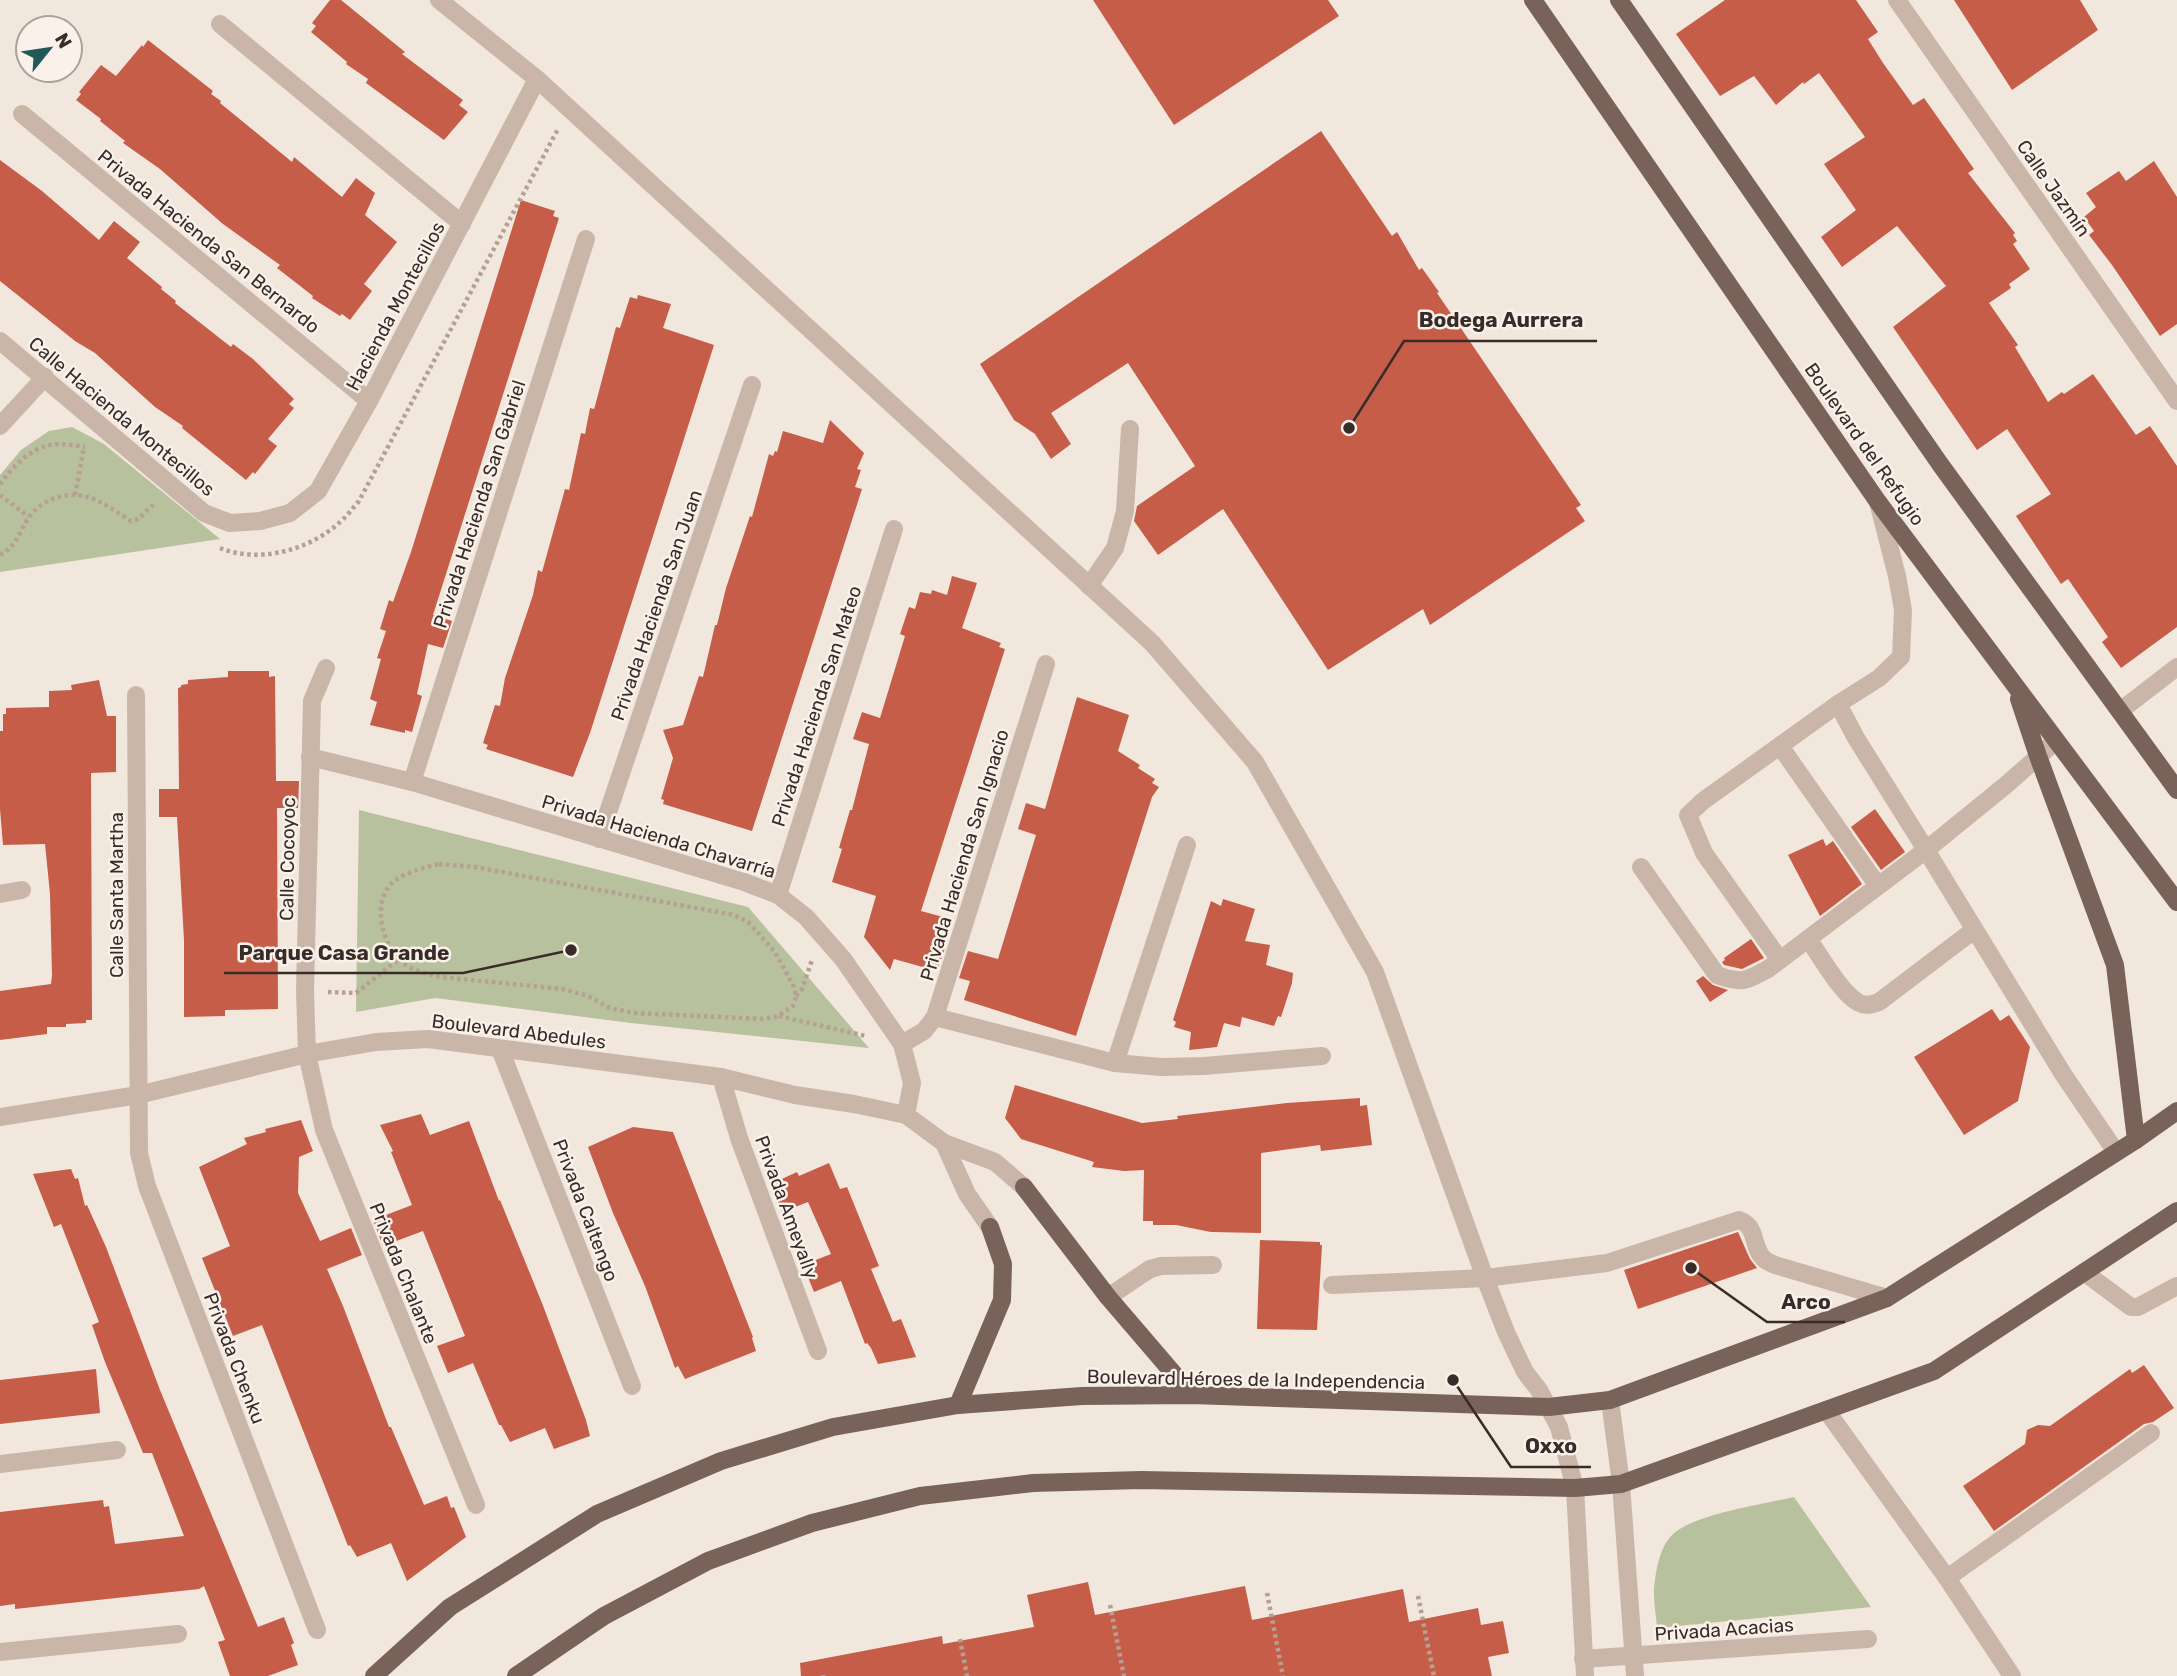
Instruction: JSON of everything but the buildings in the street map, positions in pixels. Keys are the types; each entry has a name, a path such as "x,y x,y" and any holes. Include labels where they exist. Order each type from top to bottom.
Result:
{"main road":[{"name":"Boulevard del Refugio","path":"1533,0 1878,502 2177,902"},
{"path":"1619,0 1940,464 2177,790"},
{"path":"2014,685 2115,965 2136,1140"},
{"name":"Boulevard Héroes de la Independencia","path":"374,1676 450,1608 597,1514 721,1461 833,1427 958,1405 1082,1396 1192,1395 1549,1407 1610,1400 1887,1298 2136,1140 2177,1111"},
{"path":"1024,1187 1108,1297 1192,1395"},
{"path":"516,1676 604,1616 708,1561 812,1523 920,1496 1033,1483 1141,1480 1576,1488 1622,1484 1934,1371 2175,1214"},
{"path":"958,1405 1002,1300 1003,1264 990,1227"}],"street":[{"path":"439,0 537,79 1152,643 1255,762 1374,972 1485,1278 1525,1372 1539,1390 1559,1427 1576,1488 1584,1667"},
{"name":"Calle Jazmín","path":"1897,0 2177,401"},
{"path":"220,24 462,224"},
{"name":"Hacienda Montecillos","path":"260,521 290,513 318,491 369,401 537,79"},
{"name":"Privada Hacienda San Bernardo","path":"22,114 369,401"},
{"name":"Privada Hacienda San Gabriel","path":"412,782 586,239"},
{"name":"Calle Hacienda Montecillos","path":"0,341 204,513 230,523 260,521"},
{"path":"0,426 45,377"},
{"name":"Privada Hacienda San Juan","path":"599,839 752,385"},
{"path":"1090,586 1115,548 1125,511 1130,429"},
{"path":"1780,960 1704,853 1688,815 1703,801 1838,704 1879,678 1901,656 1903,610 1878,502"},
{"name":"Privada Hacienda San Mateo","path":"778,895 894,529"},
{"name":"Privada Hacienda San Ignacio","path":"935,1017 1046,664"},
{"path":"2120,711 2177,667"},
{"name":"Calle Cocoyoc","path":"307,1054 305,991 312,701 326,668"},
{"name":"Calle Santa Martha","path":"136,695 138,1095"},
{"path":"1838,704 1856,738 2063,1074 2116,1152"},
{"path":"1641,867 1717,975 1736,982 1745,981 1780,960 1926,850 2007,785 2056,741"},
{"path":"1780,746 1878,886"},
{"name":"Privada Hacienda Chavarría","path":"310,757 412,782 744,881 778,895 806,918 843,959 902,1044 912,1083 906,1115"},
{"path":"1115,1063 1187,845"},
{"path":"0,894 22,890"},
{"path":"1808,939 1849,996 1861,1004 1870,1005 1879,1002 1974,930"},
{"path":"902,1044 924,1031 935,1017 1115,1063 1161,1067 1203,1066 1322,1056"},
{"name":"Boulevard Abedules","path":"0,1117 138,1095 307,1054 376,1042 428,1039 721,1077 796,1095 906,1115 944,1143 995,1162 1024,1187"},
{"name":"Privada Caltengo","path":"500,1049 632,1387"},
{"name":"Privada Chalante","path":"307,1054 324,1130 476,1505"},
{"name":"Privada Ameyally","path":"721,1077 739,1138 818,1351"},
{"name":"Privada Chenku","path":"138,1095 139,1153 147,1186 317,1630"},
{"name":"Boulevard Abedules","path":"944,1143 967,1194 990,1227"},
{"path":"1332,1285 1485,1278 1607,1263 1739,1220 1747,1222 1757,1249 1764,1259 1775,1265 1887,1298"},
{"path":"1108,1297 1150,1269 1161,1266 1213,1265"},
{"path":"2084,1272 2131,1307 2138,1307 2177,1286"},
{"path":"1610,1400 1622,1484 1635,1676"},
{"path":"1826,1410 1947,1578 2012,1676"},
{"path":"1947,1578 2151,1433"},
{"path":"0,1464 117,1450"},
{"path":"0,1652 178,1634"},
{"name":"Privada Acacias","path":"1584,1667 1633,1657 1868,1639"}],"path":[{"path":"211,543 238,555 280,553 307,544 324,534 340,523 359,501 569,109"},
{"path":"0,484 16,464 45,446 58,444 87,447 75,495"},
{"path":"0,555 17,541 29,517 39,506 53,499 68,494 89,497 131,521 157,501"},
{"path":"0,495 29,517"},
{"path":"796,996 790,977 775,952 748,922 734,915 475,867 439,864 419,869 393,882 385,893 381,910 382,927 390,950 421,973 563,989 588,996 610,1008 635,1013 764,1019 778,1016 793,1006 802,989 821,933"},
{"path":"305,991 356,993 399,959"},
{"path":"778,1016 902,1044"},
{"path":"1267,1593 1283,1676"},
{"path":"1418,1596 1434,1676"},
{"path":"1110,1605 1124,1676"},
{"path":"960,1639 967,1676"}],"green space":[{"path":"72,427 104,444 220,539 0,572 0,475 21,450 49,431"},
{"path":"359,810 748,907 869,1048 631,1023 435,998 356,1012"},
{"path":"1794,1497 1871,1607 1657,1628 1654,1592 1656,1574 1662,1550 1672,1535 1696,1521 1712,1516"}],"place":[{"name":"Bodega Aurrera","path":"1349,428"},
{"name":"Parque Casa Grande","path":"571,950"},
{"name":"Arco","path":"1691,1268"},
{"name":"Oxxo","path":"1453,1380"}]}
